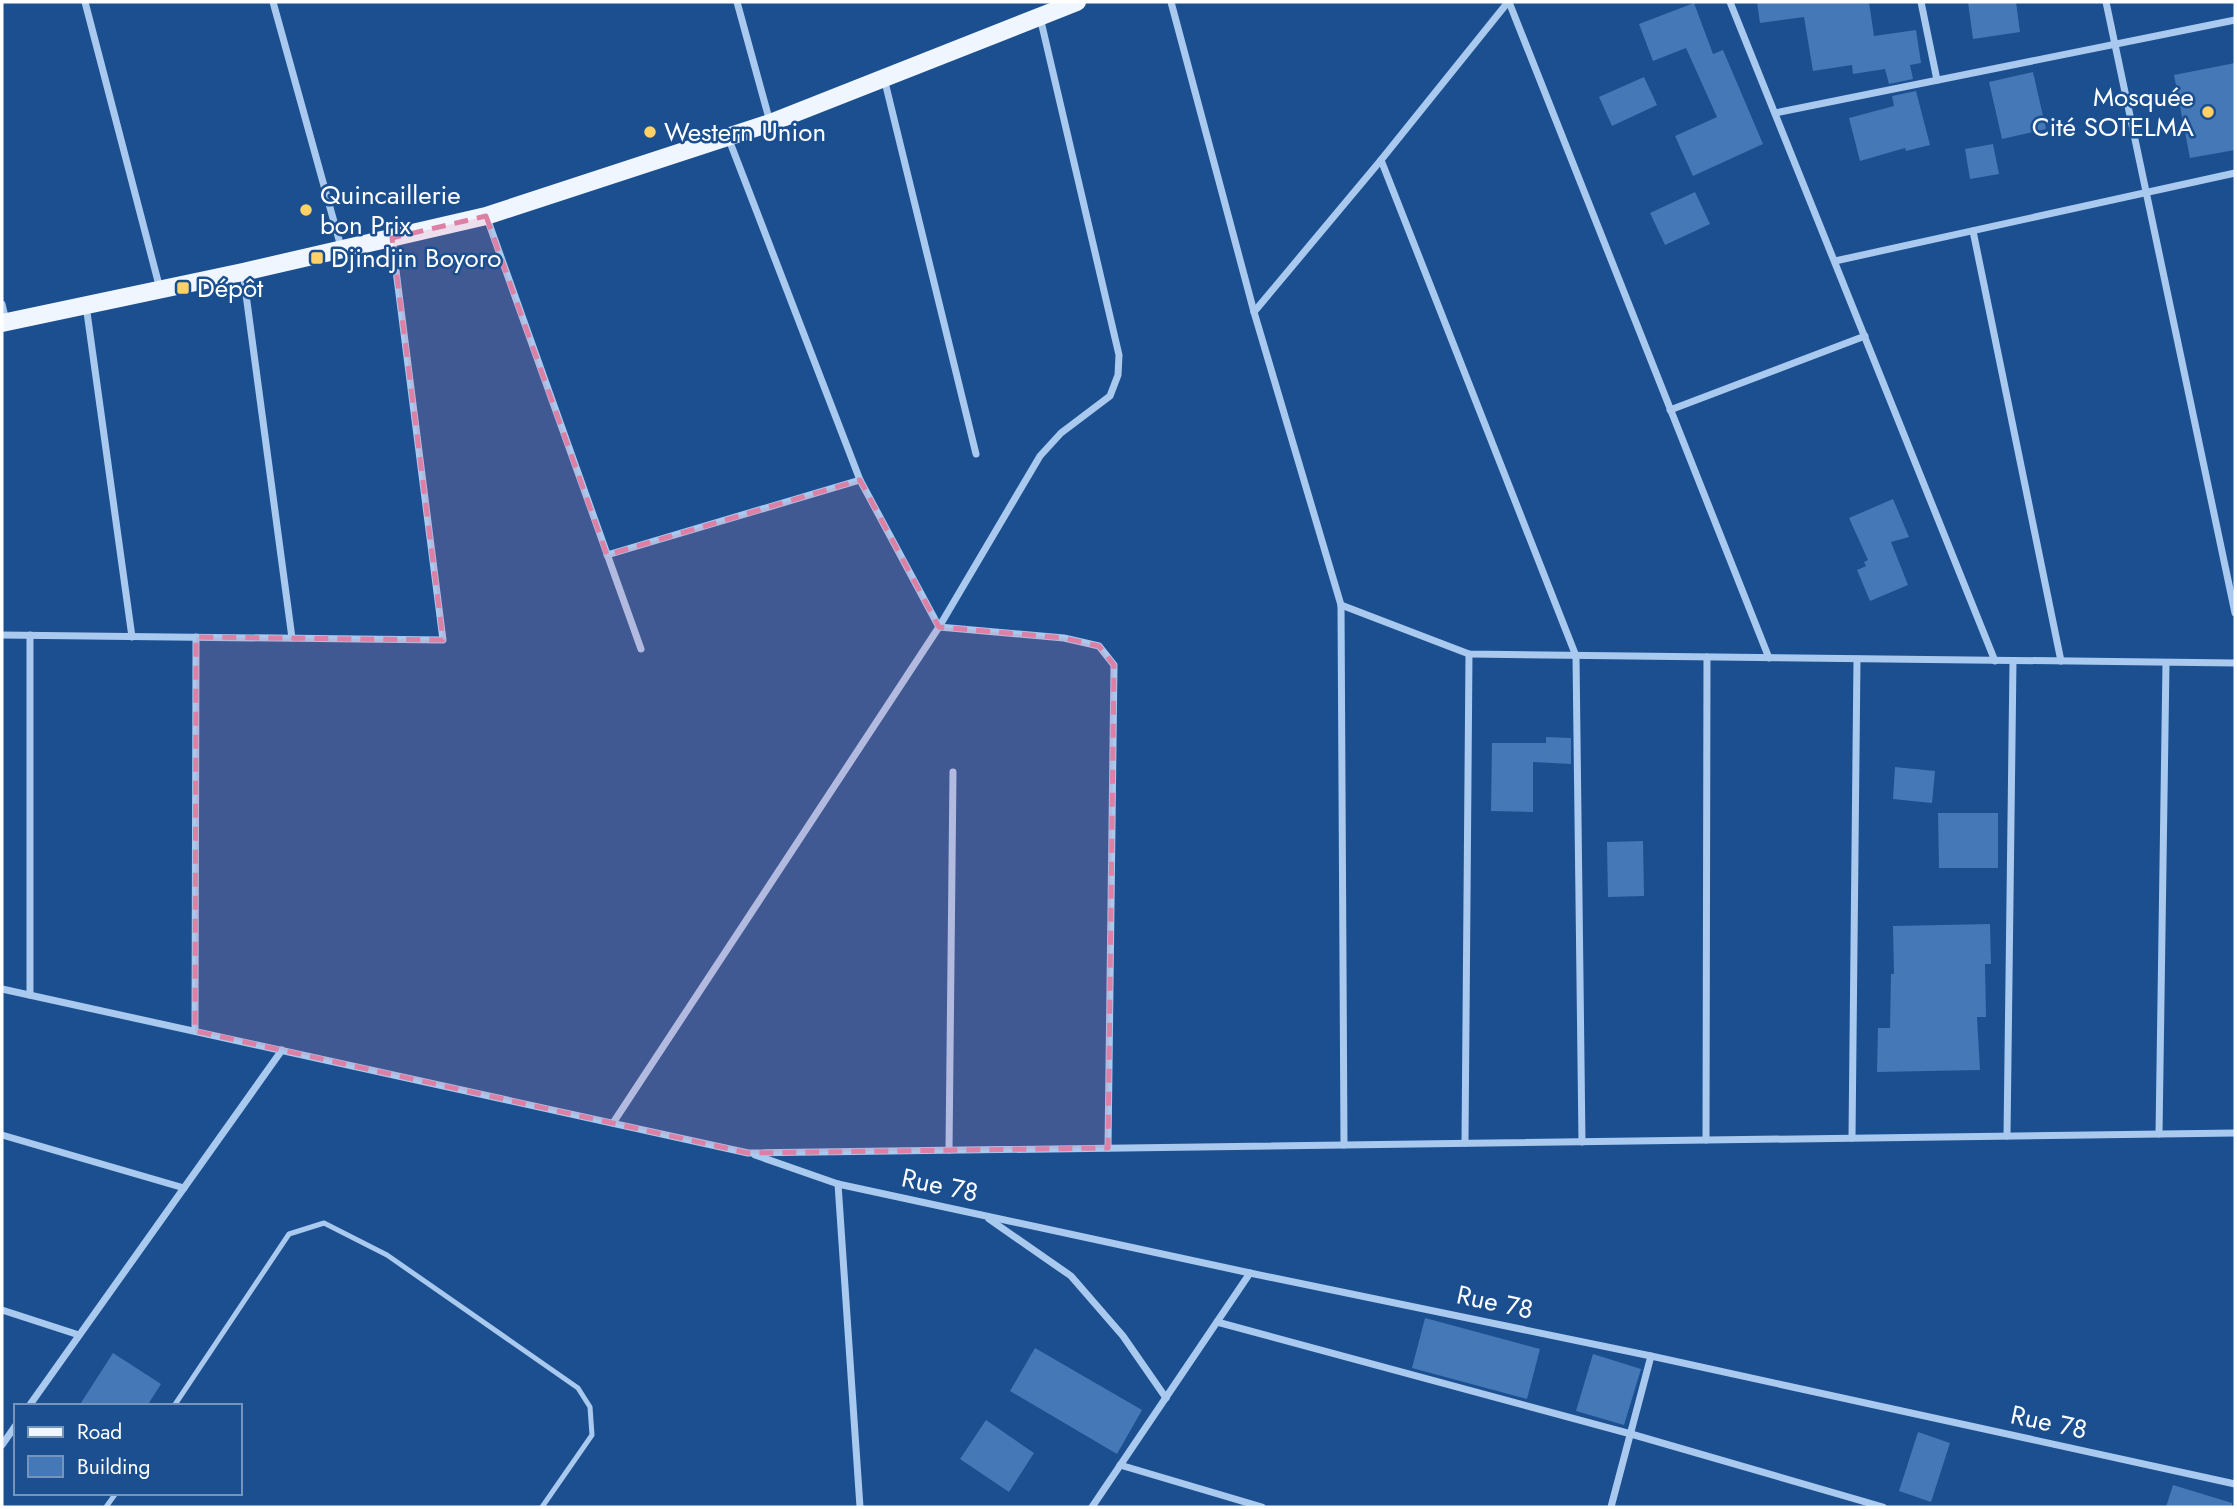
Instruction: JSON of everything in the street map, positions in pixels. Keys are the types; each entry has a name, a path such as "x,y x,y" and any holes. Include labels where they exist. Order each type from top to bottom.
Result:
{"main road":[{"path":"4,323 486,216 770,123 1077,2"}],"street":[{"path":"85,2 160,289"},
{"path":"273,2 342,250"},
{"path":"737,2 770,123"},
{"path":"1171,2 1254,312 1341,605 1344,1145"},
{"path":"1254,312 1508,2 1769,658"},
{"path":"1730,2 1995,661"},
{"path":"1921,2 1937,80"},
{"path":"2106,2 2235,613"},
{"path":"613,1123 939,627 1040,456 1061,433 1110,396 1118,376 1119,355 1040,16"},
{"path":"1775,113 2235,20"},
{"path":"884,78 976,454"},
{"path":"728,137 860,480 939,627"},
{"path":"1381,160 1576,656 1582,1142"},
{"path":"1835,261 2235,173"},
{"path":"486,216 641,649"},
{"path":"1973,231 2061,661"},
{"path":"2,635 443,640 392,238"},
{"path":"243,272 292,638"},
{"path":"2,304 4,323"},
{"path":"86,304 132,637"},
{"path":"1670,410 1865,336"},
{"path":"607,555 860,480"},
{"path":"1341,605 1469,654 2235,663"},
{"path":"939,627 1064,638 1099,646 1114,665 1108,1148"},
{"path":"30,635 30,995"},
{"path":"195,1031 196,637"},
{"path":"1465,1143 1469,654"},
{"path":"1706,1140 1707,657"},
{"path":"1852,1138 1857,659"},
{"path":"2007,1136 2013,661"},
{"path":"2159,1134 2166,663"},
{"path":"949,1150 953,772"},
{"path":"2,989 748,1153 2235,1133"},
{"path":"30,1404 282,1050"},
{"path":"2,1135 184,1188"},
{"name":"Rue 78","path":"748,1153 838,1184 1651,1356 2235,1484"},
{"path":"838,1184 860,1507"},
{"path":"985,1216 1071,1276 1123,1336 1166,1398"},
{"path":"1092,1507 1250,1273"},
{"path":"2,1310 79,1335"},
{"path":"1217,1322 1631,1434 1883,1507"},
{"path":"1611,1507 1651,1356"},
{"path":"2,1444 14,1428"},
{"path":"1120,1465 1262,1507"}],"lane":[{"path":"175,1404 289,1234 324,1223 387,1255 578,1388 590,1407 592,1435 542,1507"}],"highlighted area":[{"path":"486,216 607,555 860,480 939,627 1064,638 1099,646 1114,665 1108,1148 748,1153 195,1031 196,637 443,640 392,238"}],"building":[{"path":"1757,2 1869,2 1874,36 1916,30 1921,63 1910,65 1913,79 1889,84 1885,69 1853,74 1852,65 1813,71 1804,17 1760,23"},
{"path":"1968,2 2016,2 2020,32 1973,39"},
{"path":"1694,3 1713,54 1723,50 1763,144 1693,176 1675,136 1717,117 1686,48 1653,61 1639,24"},
{"name":"Mosquée Cité SOTELMA","path":"2235,63 2235,150 2190,158 2174,75"},
{"path":"2033,72 2046,129 2002,139 1989,82"},
{"path":"1644,77 1657,105 1612,126 1599,97"},
{"path":"1916,91 1930,145 1906,151 1905,148 1860,161 1849,118 1894,106 1892,96"},
{"path":"1993,144 1999,174 1970,179 1965,149"},
{"path":"1695,192 1710,224 1665,245 1650,213"},
{"path":"1893,499 1909,537 1891,542 1908,585 1870,601 1857,570 1866,566 1864,562 1868,560 1849,518"},
{"path":"1546,737 1571,738 1571,764 1533,762 1533,812 1491,811 1492,743 1546,743"},
{"path":"1895,767 1935,771 1932,803 1893,799"},
{"path":"1938,813 1998,813 1998,868 1939,868"},
{"path":"1643,841 1644,896 1608,897 1607,842"},
{"path":"1990,924 1991,964 1985,964 1986,1017 1977,1017 1980,1070 1877,1072 1878,1028 1890,1028 1891,974 1894,974 1893,926"},
{"path":"1425,1318 1540,1349 1527,1399 1412,1368"},
{"path":"1035,1348 1142,1410 1117,1454 1010,1391"},
{"path":"113,1353 161,1384 148,1404 80,1404"},
{"path":"1593,1354 1641,1369 1624,1425 1576,1411"},
{"path":"986,1420 1034,1453 1009,1492 960,1459"},
{"path":"1918,1432 1950,1443 1931,1502 1899,1491"},
{"path":"2173,1485 2232,1503 2232,1507 2166,1507"}],"place":[{"name":"Mosquée Cité SOTELMA","path":"2208,112"},
{"name":"Western Union","path":"650,132"},
{"name":"Quincaillerie bon Prix","path":"306,210"},
{"name":"Djindjin Boyoro","path":"317,258"},
{"name":"Dépôt","path":"183,288"}]}
